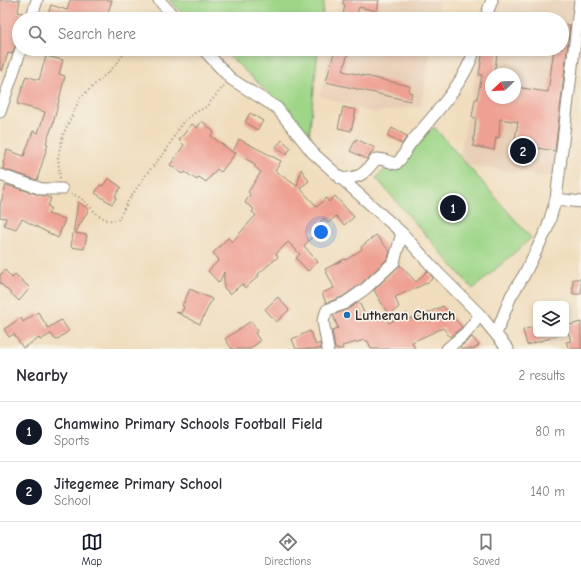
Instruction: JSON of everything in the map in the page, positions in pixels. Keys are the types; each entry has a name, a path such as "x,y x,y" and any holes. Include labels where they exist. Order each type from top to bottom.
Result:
{"street":[{"path":"33,12 37,0"},
{"path":"159,0 170,12"},
{"path":"488,12 492,0"},
{"path":"496,334 511,296 527,270 547,229 556,199 580,0"},
{"path":"0,112 19,56"},
{"path":"209,56 230,79 277,108 313,153 341,179 356,190 402,233 438,273 480,315 508,349"},
{"path":"341,179 356,178 363,174 376,159 383,158 396,164 403,158 408,146 453,93 472,56"},
{"path":"0,175 42,189 62,190"},
{"path":"556,199 581,202"},
{"path":"328,349 323,320 327,310 345,303 366,289 394,262 402,233"},
{"path":"446,349 466,333 480,315"}],"path":[{"path":"122,56 116,65 80,98 63,135 58,157 62,190 81,198 99,217 112,221 118,220 128,201 147,173 166,151 181,124 193,114 206,107 230,79"}],"shaded area":[{"path":"340,0 440,0 438,12 337,12"},
{"path":"577,0 558,178 458,164 480,56 569,56 569,12 488,12 490,5"},
{"path":"329,56 430,56 421,106 373,113 320,96"}],"green space":[{"path":"169,0 324,0 323,12 182,12"},
{"path":"229,56 317,56 309,138 274,98"},
{"path":"434,127 531,238 473,289 376,178"}],"building":[{"path":"0,0 20,0 18,12 12,12 12,54 8,53 2,71 0,70"},
{"path":"70,0 112,0 108,12 49,12 51,5 67,10"},
{"path":"343,0 379,0 377,11 359,7 358,12 344,12 345,5 343,4"},
{"path":"46,56 63,60 59,74 65,76 53,124 46,143 48,144 37,180 3,169 3,163 7,150 24,156 33,131 38,133 45,112 17,104 26,76 39,80"},
{"path":"333,56 347,56 343,71 410,86 409,92 412,93 410,101 326,82"},
{"path":"482,56 497,56 495,68 485,68 485,104 521,104 521,88 548,92 553,56 566,56 555,151 514,144 518,122 500,119 499,138 496,137 494,150 473,146 476,118 472,117 475,99 477,99 482,75 479,75"},
{"path":"343,107 356,110 351,131 338,128"},
{"path":"250,113 263,121 257,130 245,122"},
{"path":"202,121 214,132 211,136 235,154 221,172 217,169 206,182 199,177 197,180 185,172 183,174 170,165 184,145 179,140 192,124 197,128"},
{"path":"392,128 407,136 402,144 387,136"},
{"path":"239,139 281,161 275,171 297,186 301,169 309,181 300,188 317,207 326,198 329,202 335,196 354,217 344,225 336,216 328,223 324,218 310,232 313,236 304,246 318,262 308,271 296,258 300,254 288,242 276,254 278,257 258,274 259,276 245,288 242,284 230,294 224,288 224,272 219,283 208,271 219,260 213,253 228,238 232,242 256,215 252,212 254,209 245,203 250,194 248,192 261,172 254,166 255,164 233,152"},
{"path":"356,139 375,148 367,159 350,151"},
{"path":"282,140 291,148 286,155 276,147"},
{"path":"108,178 121,187 112,204 95,193 100,185 103,186"},
{"path":"6,185 51,198 48,206 51,208 48,214 65,219 58,238 22,219 16,229 4,225 6,218 0,217 0,205"},
{"path":"78,202 89,209 75,233 87,235 84,249 71,247"},
{"path":"376,235 390,252 388,258 361,284 342,297 326,303 322,293 334,288 325,269 345,259 346,260 362,249 361,247"},
{"path":"400,265 416,282 427,271 433,278 427,283 395,297 399,307 389,316 374,290"},
{"path":"5,270 12,278 15,274 30,288 19,301 0,283 0,275"},
{"path":"573,279 581,279 581,294 573,294"},
{"path":"190,289 212,299 200,324 176,312 181,313 184,307 182,306"},
{"path":"278,297 289,310 276,322 265,309"},
{"path":"359,302 368,321 384,317 389,323 407,313 409,319 415,317 415,319 443,306 462,327 450,337 443,328 412,342 415,349 371,349 368,341 365,340 342,346 343,349 335,349 332,330 338,328 333,315 348,309"},
{"path":"38,312 48,328 61,320 69,331 56,340 51,334 40,340 39,338 23,348 14,334 9,337 4,329 21,318 23,322"},
{"path":"251,321 258,331 255,333 260,341 250,349 232,349 225,339"},
{"path":"581,322 581,349 569,349 566,342 571,341 569,335 569,325"},
{"path":"533,327 533,337 554,337 527,345 523,330"},
{"path":"310,331 316,345 320,343 321,349 296,349 292,339"},
{"path":"472,337 479,345 474,349 462,349 460,347"}],"place":[{"name":"Jitegemee Primary School","path":"523,151"},
{"name":"Chamwino Primary Schools Football Field","path":"453,208"},
{"name":"Lutheran Church","path":"347,315"}]}
